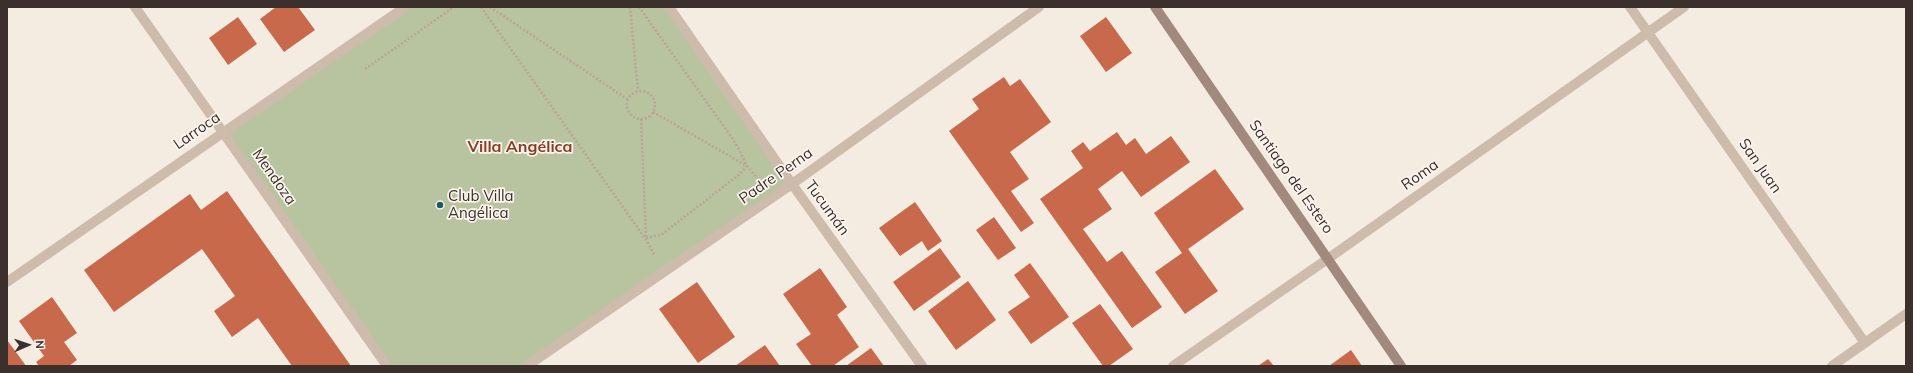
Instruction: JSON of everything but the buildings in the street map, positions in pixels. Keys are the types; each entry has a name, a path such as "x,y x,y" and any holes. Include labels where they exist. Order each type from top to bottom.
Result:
{"street":[{"name":"Mendoza","path":"135,7 387,366"},
{"name":"Larroca","path":"7,282 223,131 405,7"},
{"name":"Tucumán","path":"669,7 792,184 922,366"},
{"name":"Padre Perna","path":"526,366 792,184 1039,7"},
{"name":"Santiago del Estero","path":"1155,7 1329,258 1401,366"},
{"name":"San Juan","path":"1630,7 1865,343"},
{"name":"Roma","path":"1173,366 1329,258 1684,7"},
{"path":"1832,366 1906,314"}],"path":[{"path":"365,69 454,7"},
{"path":"481,7 646,239 664,272"},
{"path":"490,7 627,99"},
{"path":"630,7 638,90"},
{"path":"639,7 735,142 747,166 773,197"},
{"path":"638,90 647,92 654,98 655,103 653,112 646,118 641,119 632,116 627,108 627,99 638,90"},
{"path":"653,112 747,166"},
{"path":"641,119 646,239"},
{"path":"646,239 661,234 740,174 747,166"}],"green space":[{"name":"Club Villa Angélica","path":"405,7 669,7 792,184 527,366 387,366 223,131"}],"place":[{"name":"Club Villa Angélica","path":"440,205"}],"district":[{"name":"Villa Angélica","path":"520,147"}]}
